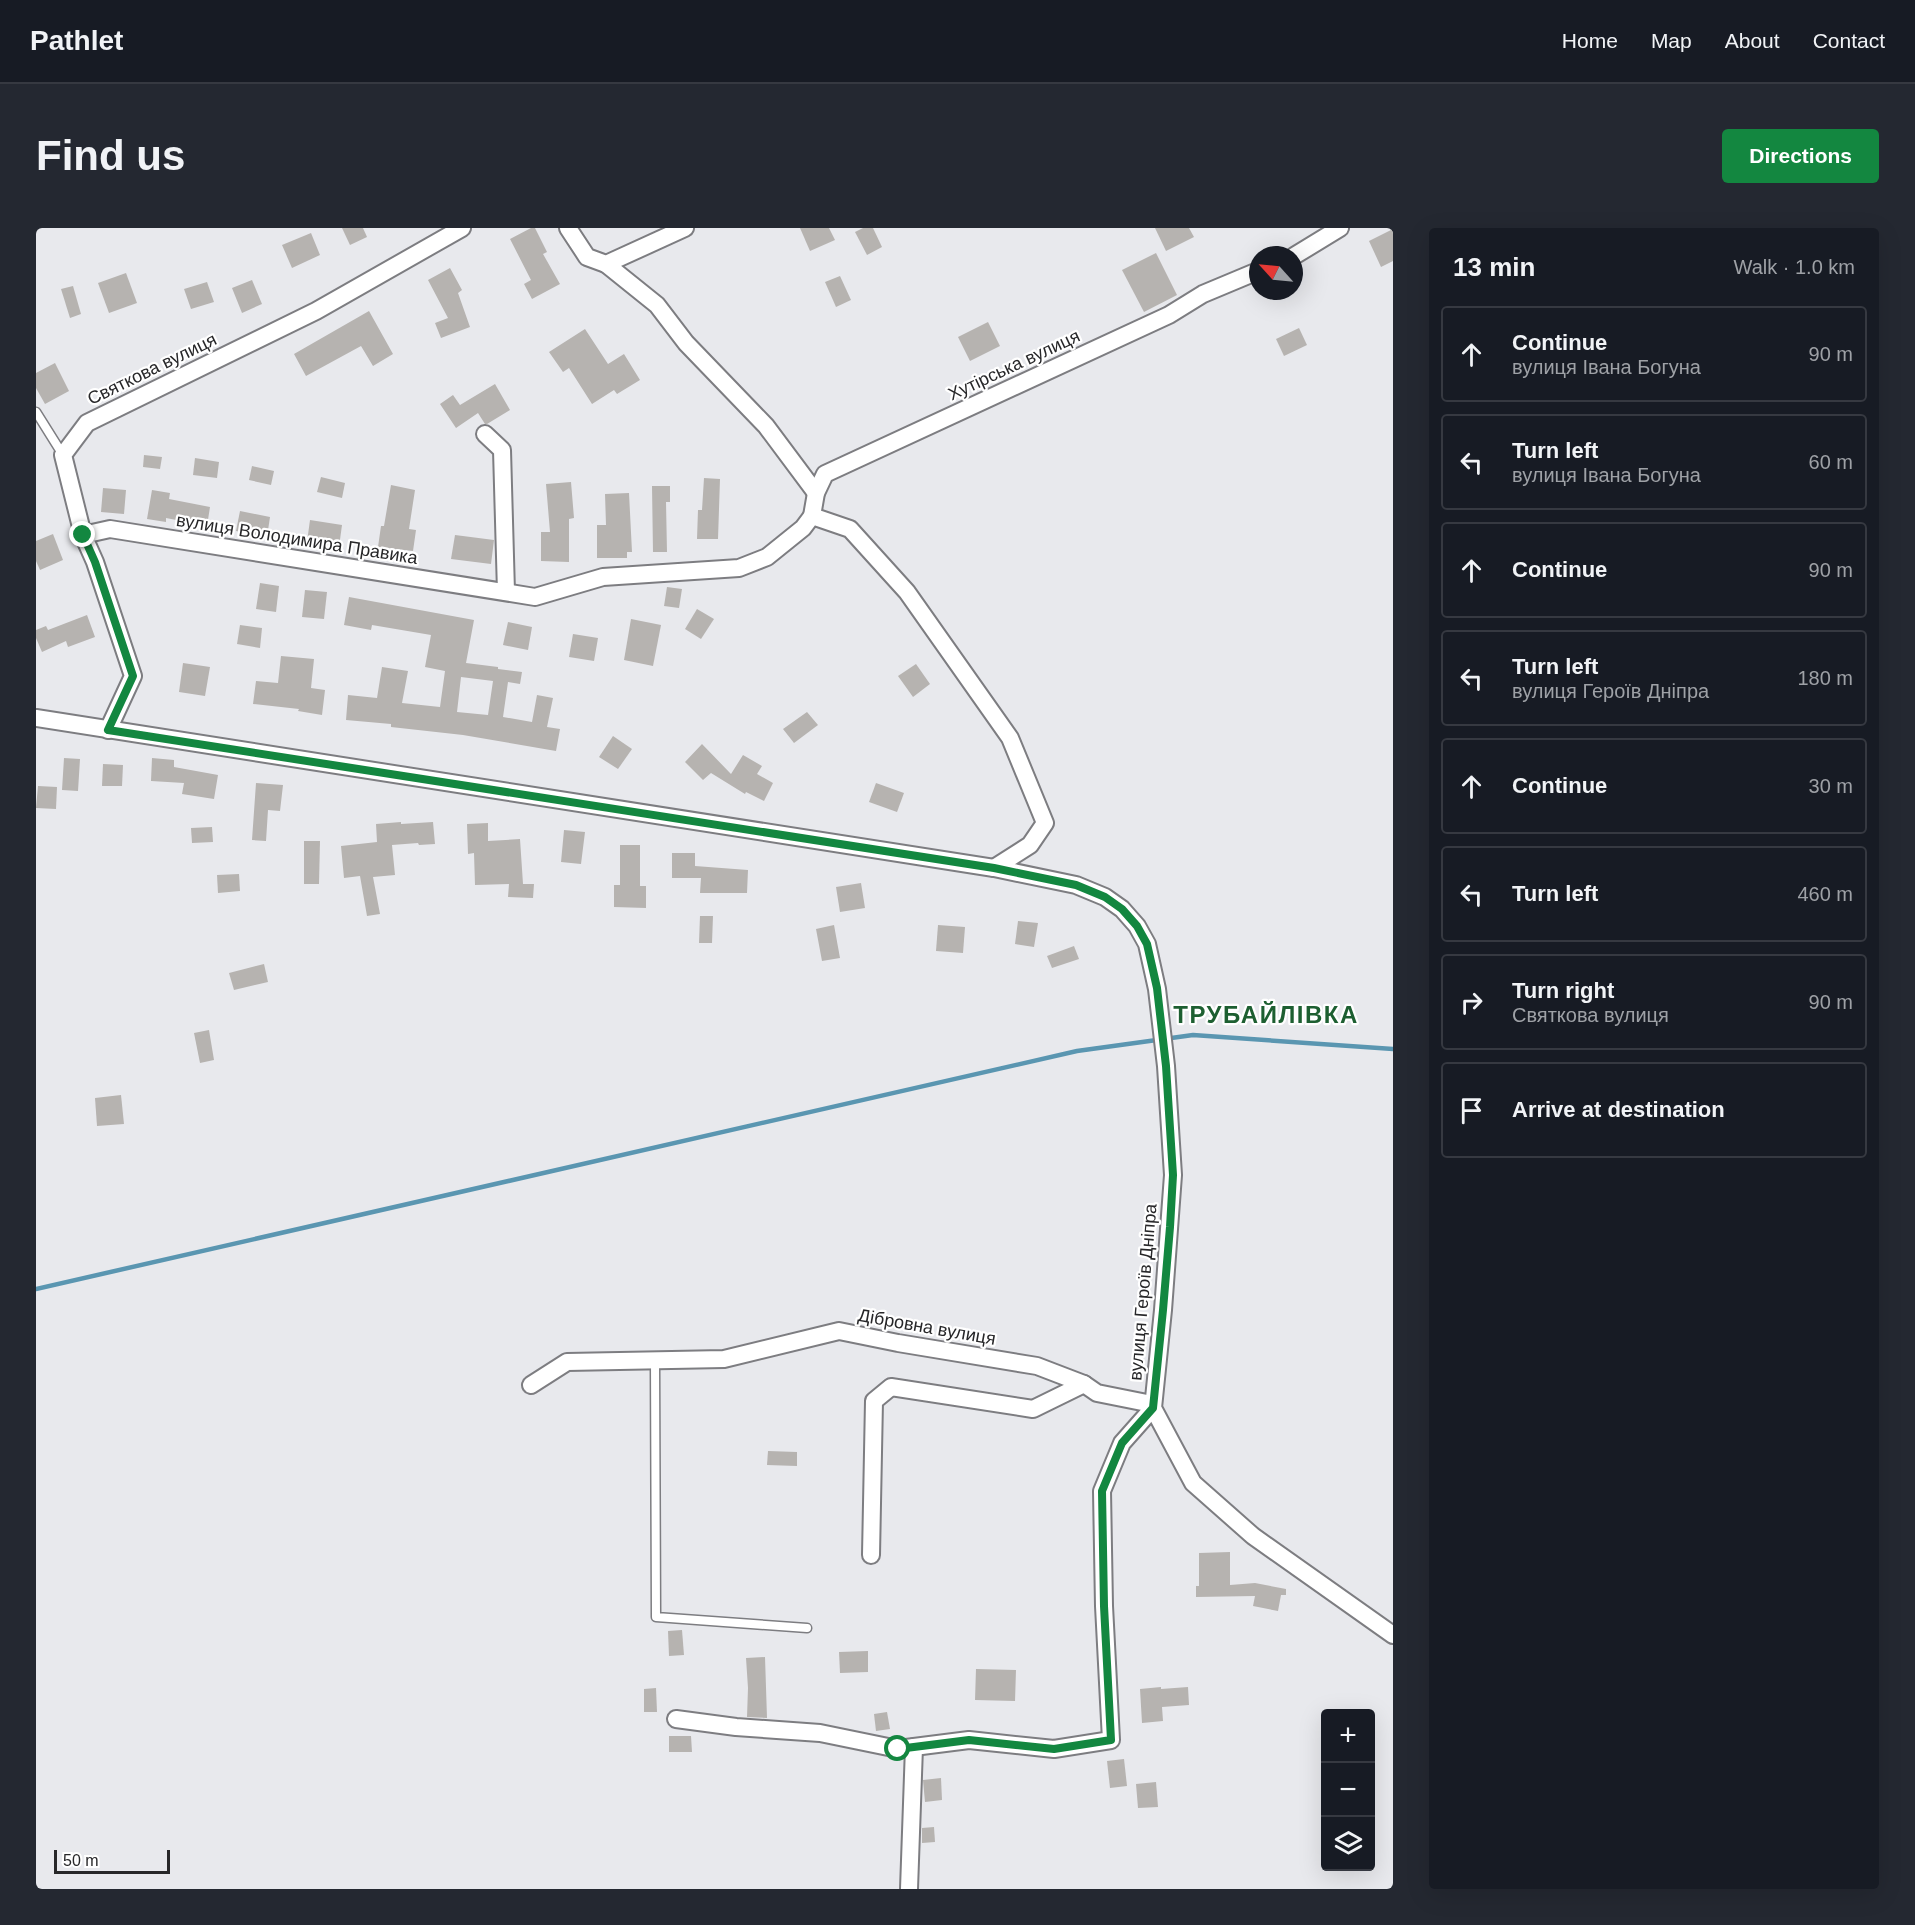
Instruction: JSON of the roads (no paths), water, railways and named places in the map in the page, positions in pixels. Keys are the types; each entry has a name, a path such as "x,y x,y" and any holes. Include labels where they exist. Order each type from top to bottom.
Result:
{"street":[{"name":"Святкова вулиця","path":"63,455 87,423 316,311 462,228"},
{"path":"568,228 587,257 606,264 657,305 686,343 766,426 816,493"},
{"path":"606,264 685,228"},
{"path":"1303,251 1340,228"},
{"name":"Хутірська вулиця","path":"807,522 825,474 1168,315 1203,294 1249,276"},
{"path":"485,434 502,450 506,592"},
{"path":"63,455 83,535 95,562 133,676 108,730"},
{"path":"807,522 850,529 907,592 921,615 1010,738 1045,823 1030,845 994,868"},
{"name":"вулиця Володимира Правика","path":"83,535 110,530 535,597 603,577 739,568 767,557 807,522"},
{"name":"вулиця Героїв Дніпра","path":"36,718 994,868 1076,885 1105,897 1122,909 1137,926 1147,944 1157,988 1166,1066 1173,1175 1163,1310 1152,1406"},
{"name":"Дібровна вулиця","path":"531,1385 567,1362 724,1359 839,1331 1037,1366 1084,1384 1097,1393 1152,1406"},
{"path":"871,1555 874,1401 891,1387 1033,1409 1084,1384"},
{"path":"676,1719 736,1727 820,1733 898,1749 969,1740 1054,1749 1111,1740 1104,1606 1102,1491 1122,1443 1152,1406 1193,1483 1253,1536 1393,1635"},
{"path":"909,1889 914,1747"}],"lane":[{"path":"36,412 63,455"},
{"path":"655,1361 656,1617 807,1628"}],"waterway":[{"path":"36,1289 1077,1051 1193,1035 1393,1049"}],"district":[{"name":"ТРУБАЙЛІВКА","path":"1266,1015"}]}
